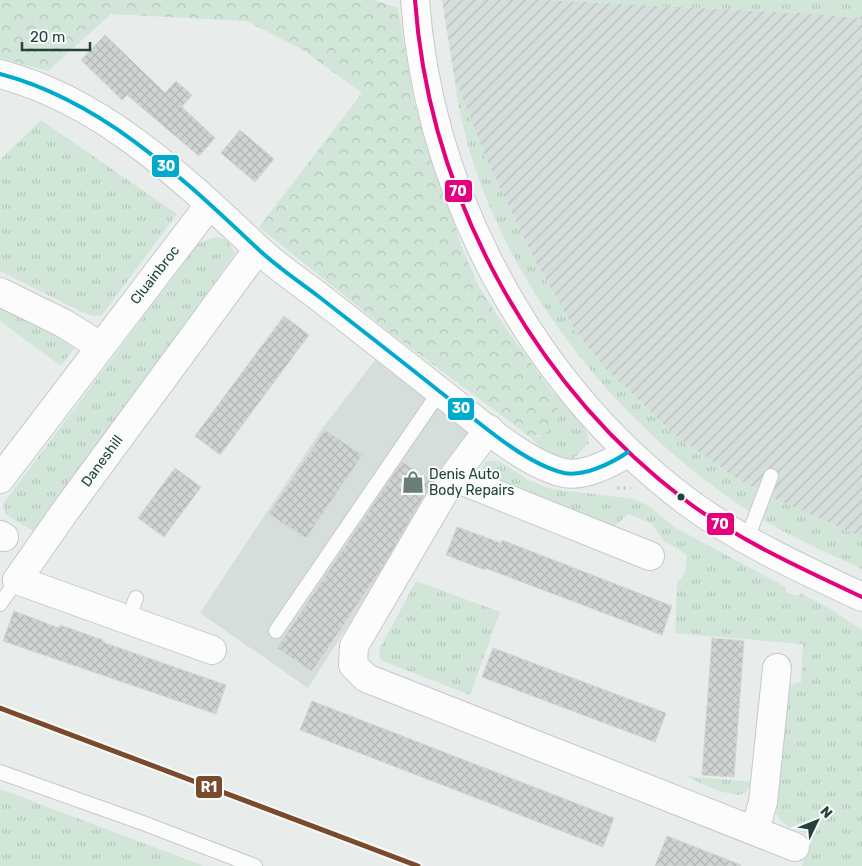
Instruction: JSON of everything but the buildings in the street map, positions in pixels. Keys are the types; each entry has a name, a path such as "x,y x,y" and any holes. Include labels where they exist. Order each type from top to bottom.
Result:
{"street":[{"path":"415,10 425,77 436,124 456,185 480,244 534,341 578,399 628,452 686,501 748,539 862,597"},
{"path":"0,74 22,80 64,97 107,122 151,154 210,204 258,249 489,429 540,464 570,474 602,466 628,452"},
{"name":"Cluainbroc","path":"0,480 100,346 210,204"},
{"name":"Daneshill","path":"18,580 66,510 258,249"},
{"path":"0,292 64,323 100,346"},
{"path":"489,429 454,477 354,646 353,665 366,678 795,847"},
{"path":"454,477 650,556"},
{"path":"18,580 132,609 212,650"},
{"path":"755,830 763,802 777,668"}],"lane":[{"path":"276,631 440,391"},
{"path":"748,539 771,476"},
{"path":"0,604 18,580"},
{"path":"0,772 143,823 255,866"}],"shaded area":[{"path":"442,0 547,0 818,14 862,19 862,537 777,500 739,480 677,437 605,368 577,334 535,261 486,159 454,76"},
{"path":"375,360 468,431 440,482 308,688 200,613 321,430"}],"green space":[{"path":"0,0 373,0 398,8 414,102 463,250 479,287 507,330 551,390 560,415 554,424 548,431 540,435 529,436 392,334 259,227 362,93 303,50 246,21 111,14 48,71 0,58"},
{"path":"547,0 862,0 862,19 818,14"},
{"path":"454,76 486,159 535,261 577,334 605,368 677,437 739,480 777,500 862,537 862,569 781,530 735,502 684,463 636,419 591,370 551,317 516,260 487,201 466,139"},
{"path":"41,120 177,214 102,315 94,316 84,313 0,271 0,160"},
{"path":"218,237 227,240 235,253 37,533 5,514 3,504 198,244"},
{"path":"0,299 76,346 61,366 0,321"},
{"path":"551,390 580,421 587,435 589,443 569,461 563,461 550,456 529,436 540,437 560,415"},
{"path":"486,461 499,461 528,480 551,489 634,499 649,506 674,527 786,587 786,592 798,596 801,594 826,606 862,630 862,866 802,866 810,835 786,825 776,813 785,696 792,684 801,682 803,644 675,633 677,583 685,573 687,555 664,541 651,523 628,514 614,527 494,479 482,467"},
{"path":"416,581 500,612 470,695 379,658 380,648"},
{"path":"685,776 754,782 744,793 738,795 718,791"},
{"path":"0,789 204,866 0,866"}],"transit line":[{"name":"70","path":"415,0 424,72 441,144 466,213 498,279 536,342 580,400 630,453 685,500 705,515 748,541 862,597"},
{"name":"30","path":"0,74 38,86 73,103 139,145 200,195 272,261 515,450 548,468 572,474 598,468 628,452"},
{"name":"R1","path":"0,708 418,866"}],"place":[{"name":"Denis Auto Body Repairs","path":"413,482"}]}
